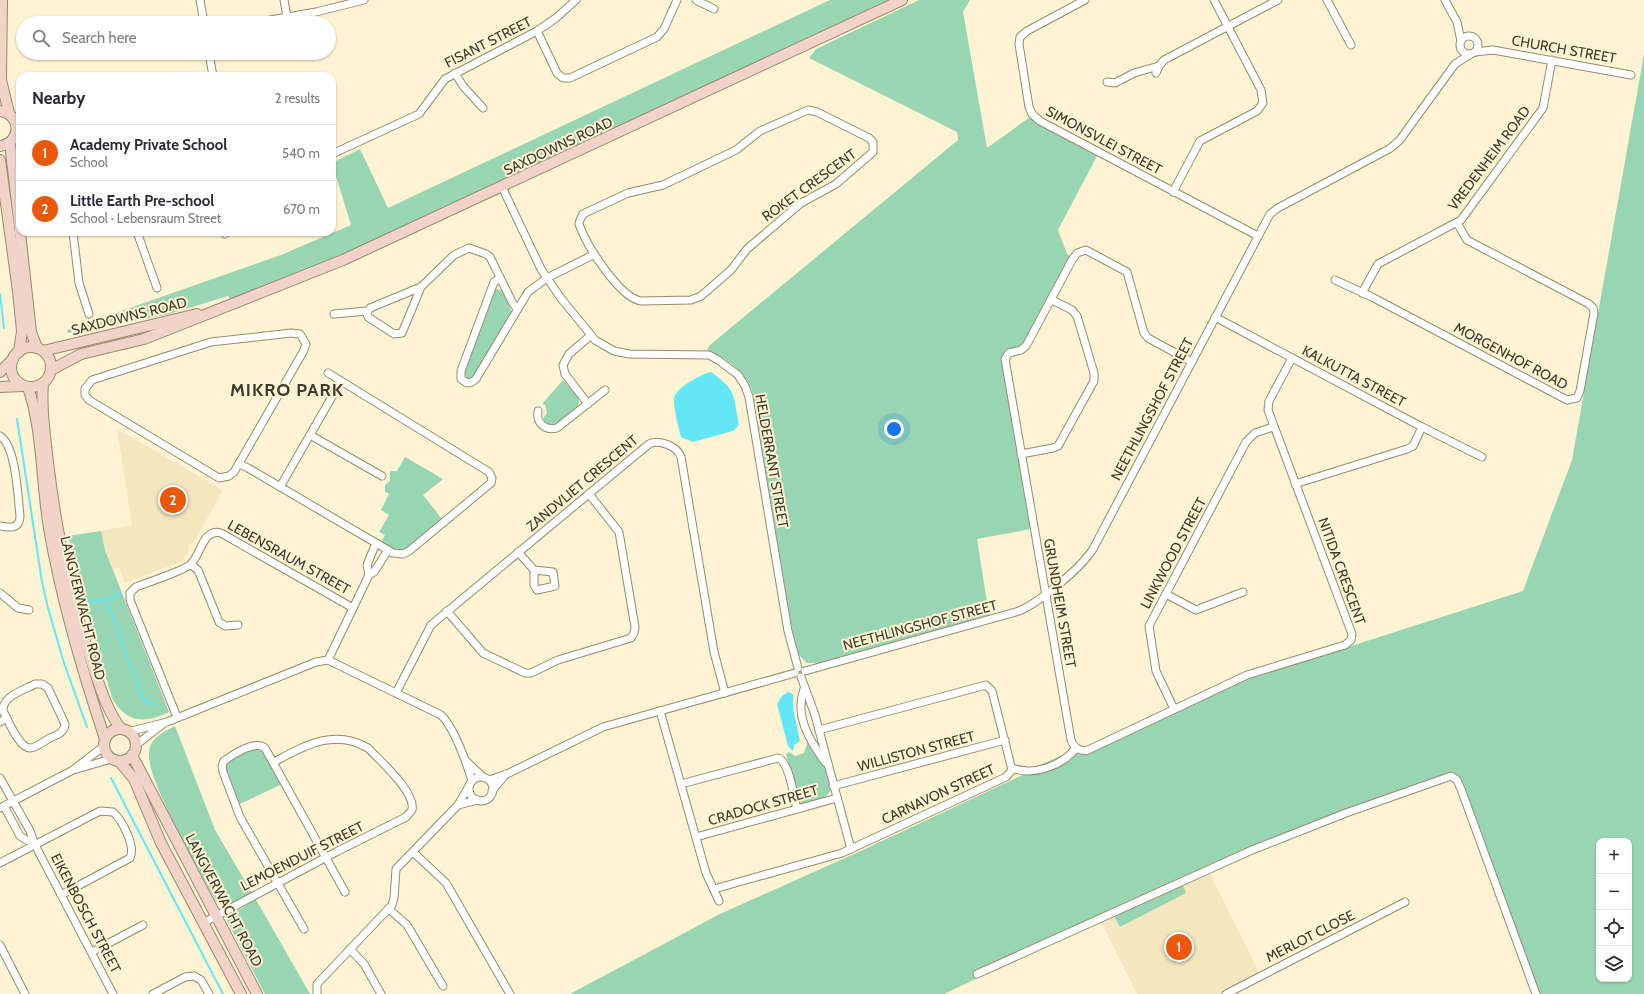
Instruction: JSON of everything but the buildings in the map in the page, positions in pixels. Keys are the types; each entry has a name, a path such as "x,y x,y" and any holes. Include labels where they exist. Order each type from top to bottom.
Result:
{"street":[{"path":"2,0 1,80 11,116 16,125"},
{"path":"200,0 203,16"},
{"path":"284,0 287,16"},
{"path":"292,16 364,0"},
{"name":"FISANT STREET","path":"336,152 419,114 440,83 455,73 537,31 556,18 576,0"},
{"path":"537,31 558,75 563,78 570,78 660,35 677,0"},
{"path":"696,0 714,9"},
{"name":"SAXDOWNS ROAD","path":"51,370 81,354 144,339 343,260 902,0"},
{"name":"SIMONSVLEI STREET","path":"1085,0 1027,31 1020,37 1019,48 1030,111 1040,121 1258,236"},
{"path":"1173,192 1200,141 1257,111 1263,103 1261,90 1214,0"},
{"path":"1107,82 1115,83 1134,73 1157,69 1164,60 1278,0"},
{"path":"1327,0 1351,45"},
{"path":"1445,0 1457,22 1464,52 1473,53 1493,50"},
{"path":"1457,22 1474,38 1493,50"},
{"path":"1468,36 1474,38 1478,44 1473,53 1455,64 1461,43 1468,36"},
{"name":"CHURCH STREET","path":"1493,50 1630,74"},
{"path":"210,60 212,72"},
{"name":"VREDENHEIM ROAD","path":"1362,293 1378,264 1458,222 1543,108 1552,60"},
{"name":"NEETHLINGSHOF STREET","path":"486,778 507,774 597,729 1019,611 1034,603 1088,558 1268,218 1276,210 1383,153 1395,145 1455,64"},
{"path":"455,73 467,90 483,108"},
{"name":"ROKET CRESCENT","path":"808,110 817,112 869,138 873,142 874,149 872,154 836,184 801,203 747,249 727,274 696,298 648,301 634,299 626,293 593,255 580,224 583,214 628,193 658,186 696,169 736,150 760,131 802,111 808,110"},
{"path":"16,129 11,140 16,189"},
{"path":"0,160 18,290 22,331 13,375 26,386"},
{"name":"HELDERRANT STREET","path":"502,187 537,262 590,336 606,348 621,353 709,355 732,370 742,380 749,396 788,631 804,690 819,730 828,768"},
{"name":"MORGENHOF ROAD","path":"1334,280 1362,293 1567,400 1577,398 1580,392 1594,313 1593,308 1589,304 1467,240 1458,222"},
{"path":"0,387 39,386 49,375 51,370 49,360 40,350 31,332 20,236"},
{"path":"74,236 80,283 89,314"},
{"path":"138,236 157,288"},
{"path":"334,314 367,311 371,307 421,287 454,255 466,249 472,248 488,256 517,309"},
{"path":"1021,454 1058,446 1094,380 1094,373 1077,316 1072,310 1052,300 1075,256 1084,250 1091,252 1123,269 1128,274 1144,333 1148,338 1192,362"},
{"path":"500,278 494,282 461,371 460,376 465,382 472,382 476,379 528,292 547,278 593,255"},
{"path":"367,311 369,318 394,334 400,334 405,329 421,287"},
{"name":"GRUNDHEIM STREET","path":"1052,300 1026,346 1007,354 1005,361 1071,740 1076,748"},
{"name":"SAXDOWNS ROAD","path":"40,350 222,308"},
{"name":"KALKUTTA STREET","path":"1215,317 1422,427 1482,457"},
{"path":"291,333 300,334 306,344 303,352 239,464 232,474 219,478 89,400 85,395 85,389 92,380 211,342 291,333"},
{"path":"588,404 564,374 563,365 569,354 590,336"},
{"path":"0,372 16,356 28,348 40,350"},
{"name":"NITIDA CRESCENT","path":"1174,709 1247,675 1345,645 1351,640 1352,634 1268,410 1268,404 1292,358"},
{"path":"239,464 388,550 400,555 410,551 490,485 492,476 489,472 328,373"},
{"path":"280,487 341,381"},
{"name":"LANGVERWACHT ROAD","path":"43,383 44,420 53,501 65,568 76,613 108,708 125,731"},
{"name":"LANGVERWACHT ROAD","path":"26,386 36,410 44,496 58,577 105,742"},
{"path":"538,411 538,418 541,424 547,428 554,429 560,426 605,390"},
{"name":"LINKWOOD STREET","path":"1174,709 1156,671 1148,630 1246,442 1255,433 1273,426"},
{"path":"1295,484 1407,449 1413,446 1422,427"},
{"path":"310,435 382,476"},
{"path":"0,436 6,442 10,453 20,516 20,521 13,528 0,526"},
{"name":"ZANDVLIET CRESCENT","path":"396,693 428,628 651,443 660,443 679,452 714,652 724,693"},
{"path":"447,611 482,653 525,673 531,673 558,660 631,638 635,627 619,532 589,494"},
{"name":"LEBENSRAUM STREET","path":"191,565 207,536 212,532 218,532 353,608"},
{"path":"370,575 367,565 376,543"},
{"path":"328,660 370,575 374,572 388,550"},
{"path":"518,552 534,570"},
{"path":"178,717 130,596 134,588 191,565 198,570 219,622 225,626 238,626"},
{"path":"1166,594 1196,610 1243,592"},
{"path":"0,593 18,608 29,610"},
{"path":"73,770 115,760 126,760 132,756 136,745 167,722 316,662 328,660 443,717 466,761 473,797 478,800"},
{"path":"39,684 48,688 65,724 64,729 60,733 33,747 27,748 20,743 7,718 3,708 6,700 39,684"},
{"name":"CARNAVON STREET","path":"714,889 851,849 1006,777 1011,773 1012,768 1005,740 992,691 989,686 984,685 819,730"},
{"path":"804,690 800,706 808,738 828,768 851,849"},
{"path":"800,706 810,703"},
{"path":"1012,768 1022,771 1035,771 1070,757 1076,748 1088,750 1174,709"},
{"path":"660,711 706,873 719,901"},
{"path":"0,722 7,718"},
{"path":"3,808 13,804 73,770 105,742 114,731 125,731 167,722"},
{"path":"125,731 134,737 136,745"},
{"name":"LEMOENDUIF STREET","path":"203,923 406,817 412,810 412,801 402,785 368,748 362,745 325,739 303,747 274,762"},
{"name":"WILLISTON STREET","path":"834,786 1005,740"},
{"path":"105,742 106,754 115,760"},
{"path":"304,929 240,817 223,772 223,764 232,756 258,744 266,748 345,892"},
{"name":"LANGVERWACHT ROAD","path":"132,756 257,994"},
{"path":"680,784 778,758 781,759 786,765 797,808"},
{"name":"LANGVERWACHT ROAD","path":"115,760 134,779 161,842 241,994"},
{"path":"458,805 487,798 492,791 491,783 466,761"},
{"name":"NEETHLINGSHOF STREET","path":"492,791 507,774"},
{"path":"977,974 1252,850 1452,776 1456,778 1458,783 1536,994"},
{"name":"EIKENBOSCH STREET","path":"0,778 13,804 30,831 35,845 113,994"},
{"path":"317,994 317,984 394,901 396,869 458,805 475,778 486,778"},
{"name":"CRADOCK STREET","path":"696,837 836,798"},
{"name":"EIKENBOSCH STREET","path":"3,808 20,836 35,845"},
{"path":"0,863 100,811 109,810 119,818 132,845 130,858 61,894"},
{"path":"412,852 446,883 510,994"},
{"name":"MERLOT CLOSE","path":"1226,994 1405,902"},
{"path":"389,908 407,926 443,986"},
{"path":"92,952 143,925"},
{"path":"0,947 25,994"},
{"path":"350,949 364,964 381,994"},
{"path":"153,994 190,976 198,977 209,994"}],"shaded area":[{"path":"117,429 223,490 197,537 192,544 190,544 188,548 189,550 183,561 125,583 119,567 113,569 106,552 101,531 132,525"},
{"path":"1209,871 1259,973 1219,994 1137,994 1100,920"}],"green space":[{"path":"830,0 888,0 392,233 310,268 230,299 228,296 166,315 68,333 67,330 281,255 325,236 336,236 336,231 351,225 336,176 336,161 360,149 388,208"},
{"path":"919,0 970,0 963,12 987,148 1030,117 1037,124 1097,156 1058,230 1067,254 1070,256 1024,343 1007,351 1003,357 1002,362 1031,529 977,539 989,615 819,663 807,663 799,655 793,634 752,390 744,376 734,366 707,350 710,345 958,140 957,132 809,58 816,49"},
{"path":"1644,54 1644,994 1534,994 1453,779 1282,840 1182,883 1186,893 1120,927 1113,914 944,994 570,994 720,914 865,849 1073,750 1079,753 1088,754 1248,679 1523,591 1572,460"},
{"path":"497,289 503,291 511,313 474,376 471,379 467,378 464,372 494,291"},
{"path":"563,380 575,393 579,401 578,405 570,415 559,424 552,427 544,422 544,417 547,413 545,405 542,404"},
{"path":"405,457 443,479 423,495 442,519 405,550 395,550 381,542 385,535 379,532 389,515 381,510 389,494 385,491 385,485 390,481 390,471 397,471"},
{"path":"101,531 105,550 169,712 161,716 145,719 131,717 125,714 113,700 84,607 68,536"},
{"path":"175,726 215,830 252,893 239,900 226,904 217,903 176,827 156,784 150,766 150,748 158,736"},
{"path":"808,741 825,768 831,790 825,798 802,804 798,800 786,754 789,752 795,756 804,753"},
{"path":"255,748 262,748 282,784 238,805 225,767 228,761"},
{"path":"255,898 310,994 265,994 226,919 228,916"}],"water":[{"path":"711,372 730,389 734,400 739,425 733,431 693,442 681,437 675,413 675,395 684,386"},
{"path":"788,692 793,694 793,708 800,741 794,745 793,751 788,746 777,704 782,696"}],"waterway":[{"path":"0,294 4,328"},
{"path":"17,419 42,582 64,663 87,727"},
{"path":"106,599 120,595 118,591"},
{"path":"89,598 93,603 106,599 140,692 144,699 155,705"},
{"path":"111,778 223,994"}],"place":[{"name":"Little Earth Pre-school","path":"173,500"},
{"name":"Academy Private School","path":"1179,947"}],"district":[{"name":"MIKRO PARK","path":"287,390"}]}
